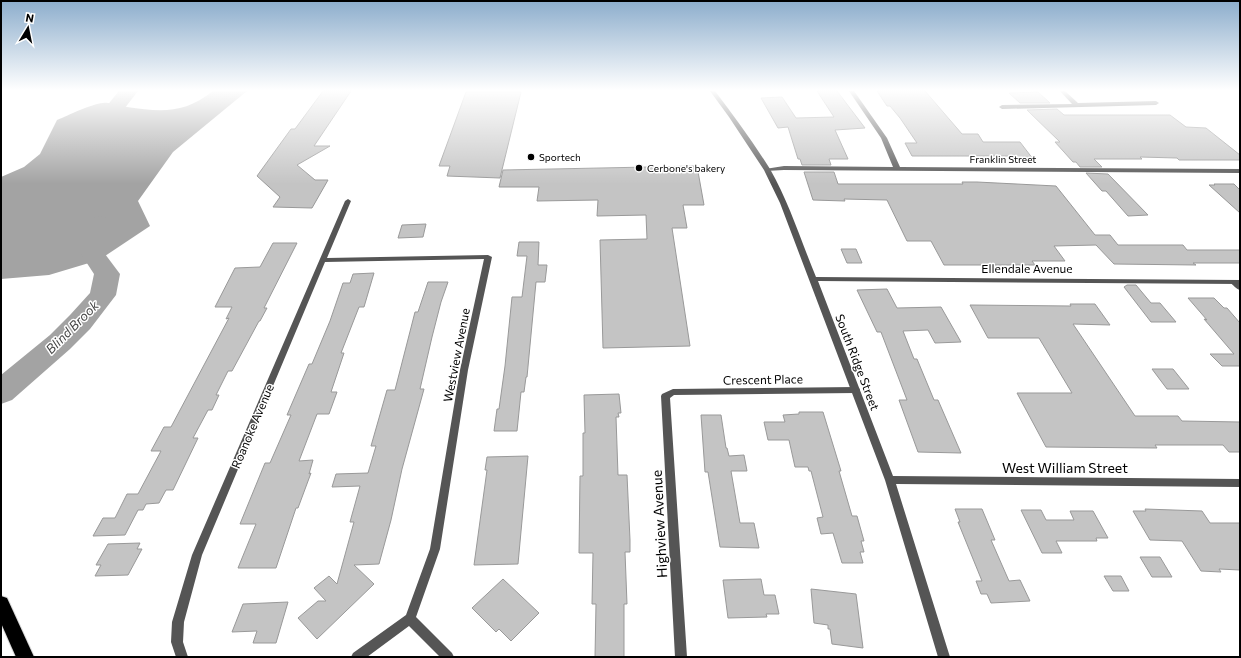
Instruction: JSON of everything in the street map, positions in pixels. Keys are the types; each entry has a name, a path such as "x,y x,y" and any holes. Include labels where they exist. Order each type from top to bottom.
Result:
{"highway":[{"path":"1,604 25,657"}],"street":[{"name":"South Ridge Street","path":"735,122 766,170 780,196 813,278 890,480 944,657"},
{"path":"872,122 884,138 897,168"},
{"name":"Franklin Street","path":"766,170 784,168 897,168 1240,171"},
{"name":"Roanoke Avenue","path":"182,657 177,642 178,622 197,556 348,201"},
{"name":"Westview Avenue","path":"323,260 488,257 464,370 435,549 410,619"},
{"name":"Ellendale Avenue","path":"813,278 1237,282"},
{"path":"1237,282 1240,288"},
{"name":"Crescent Place","path":"671,393 856,390"},
{"name":"Highview Avenue","path":"671,393 665,396 681,657"},
{"name":"West William Street","path":"890,480 1240,483"},
{"path":"357,657 410,619 448,657"}],"shaded area":[{"path":"56,122 210,122 173,152 138,201 150,226 99,260 49,275 1,279 1,177 24,167 40,154"}],"building":[{"path":"300,122 330,122 314,146 330,146 297,165 315,180 328,180 312,208 273,207 280,197 257,176 291,129 295,129"},
{"path":"455,122 514,122 500,178 447,176 450,166 439,166"},
{"path":"774,122 860,122 865,128 835,130 848,159 829,159 831,165 802,165 800,159 798,159 788,127 778,128"},
{"path":"903,122 951,122 962,134 978,134 983,142 1020,142 1033,159 1017,158 1016,156 912,156 905,143 917,143"},
{"path":"1039,122 1179,122 1186,127 1206,128 1240,155 1240,160 1179,160 1177,158 1140,157 1142,159 1094,159 1102,167 1080,167 1076,162 1073,162 1055,142 1060,142"},
{"path":"697,166 704,205 683,205 687,228 672,228 690,346 603,348 600,240 647,239 646,215 597,216 598,200 537,201 539,187 499,187 503,170"},
{"path":"804,172 834,172 838,184 963,184 962,182 977,182 1056,186 1095,235 1110,235 1118,245 1183,245 1187,250 1240,250 1240,263 1193,263 1196,265 1114,264 1096,245 1054,246 1065,261 1032,261 1035,265 944,265 931,241 907,241 887,200 813,200"},
{"path":"1086,173 1108,174 1148,215 1128,216 1106,191 1102,191"},
{"path":"1214,184 1234,184 1240,190 1240,213 1209,185 1215,185"},
{"path":"426,224 423,237 398,238 402,225"},
{"path":"519,242 539,242 538,265 547,265 545,282 536,282 527,377 524,392 521,392 517,431 494,431 497,409 499,409 505,366 512,297 522,297 527,256 517,256"},
{"path":"273,243 297,243 264,308 267,308 232,371 228,371 216,395 219,395 212,410 208,410 193,438 198,438 173,490 166,490 159,503 146,504 143,510 138,510 125,535 93,536 103,518 115,518 127,494 138,494 161,451 151,451 164,427 171,427 229,318 226,319 232,307 215,307 235,268 260,267"},
{"path":"841,249 856,249 862,263 847,263"},
{"path":"374,273 364,307 359,307 341,353 344,353 331,392 337,392 329,414 317,414 299,461 313,460 309,474 311,473 298,508 296,508 276,568 238,568 256,524 240,524 265,463 270,463 291,415 287,415 309,364 312,364 330,321 343,283 350,283 353,274"},
{"path":"428,282 448,282 432,337 420,389 424,389 402,469 391,520 379,564 354,565 374,584 317,639 298,618 318,601 326,601 314,588 329,576 337,584 354,522 350,522 360,486 332,487 336,474 368,473 376,446 371,446 387,390 395,390 415,312 418,312"},
{"path":"1127,285 1136,285 1151,303 1160,303 1176,322 1151,322 1124,287"},
{"path":"887,289 897,308 941,307 961,342 935,343 928,330 903,331 914,359 917,359 934,400 938,400 961,453 918,452 899,400 907,400 881,332 877,332 857,290"},
{"path":"1188,298 1214,298 1224,308 1227,308 1240,323 1240,366 1222,366 1210,354 1234,354"},
{"path":"1070,304 1095,304 1110,325 1073,324 1135,416 1178,416 1182,421 1240,422 1240,452 1229,452 1223,445 1155,445 1157,448 1046,447 1017,393 1072,393 1039,338 988,338 970,305 1071,306"},
{"path":"1152,369 1173,369 1189,389 1167,389"},
{"path":"619,394 621,413 618,413 619,417 616,417 618,475 627,475 630,540 630,552 625,552 627,604 624,604 624,657 595,657 596,604 592,604 593,553 579,553 580,476 583,476 583,433 585,433 584,395"},
{"path":"799,412 823,412 841,471 839,471 852,516 857,516 864,541 861,541 864,552 860,552 863,563 842,563 833,533 821,534 817,518 823,517 811,471 809,471 808,467 795,467 789,440 768,440 764,422 785,422 783,415 799,414"},
{"path":"701,415 721,415 726,448 729,456 744,455 747,471 731,471 740,523 754,523 759,548 720,547 708,472 705,472"},
{"path":"528,456 518,564 474,565 487,470 485,470 487,457"},
{"path":"955,509 982,509 995,540 991,540 1009,581 1020,580 1030,601 991,603 987,594 981,594 976,581 982,581 958,522 960,522"},
{"path":"1145,509 1202,511 1210,523 1240,523 1240,570 1219,569 1221,572 1201,571 1182,541 1150,540 1133,511 1146,511"},
{"path":"1021,510 1041,510 1046,520 1074,520 1070,511 1093,511 1108,538 1096,538 1097,541 1056,541 1062,553 1042,553"},
{"path":"140,543 137,549 142,549 128,575 95,576 101,565 96,565 108,544"},
{"path":"1140,557 1160,557 1172,577 1152,577"},
{"path":"1104,576 1121,576 1129,591 1113,591"},
{"path":"503,579 539,613 511,641 499,629 496,632 472,608"},
{"path":"761,579 764,595 775,595 779,614 766,614 767,617 728,618 723,580"},
{"path":"811,589 856,594 863,648 832,644 828,625 814,623"},
{"path":"288,602 276,643 253,643 257,631 232,632 243,604"}],"waterway":[{"name":"Blind Brook","path":"100,139 107,122"},
{"name":"Blind Brook","path":"1,392 60,342 80,322 103,295 107,274 93,254 100,223"}],"place":[{"name":"Sportech","path":"531,157"},
{"name":"Cerbone's bakery","path":"639,168"}]}
